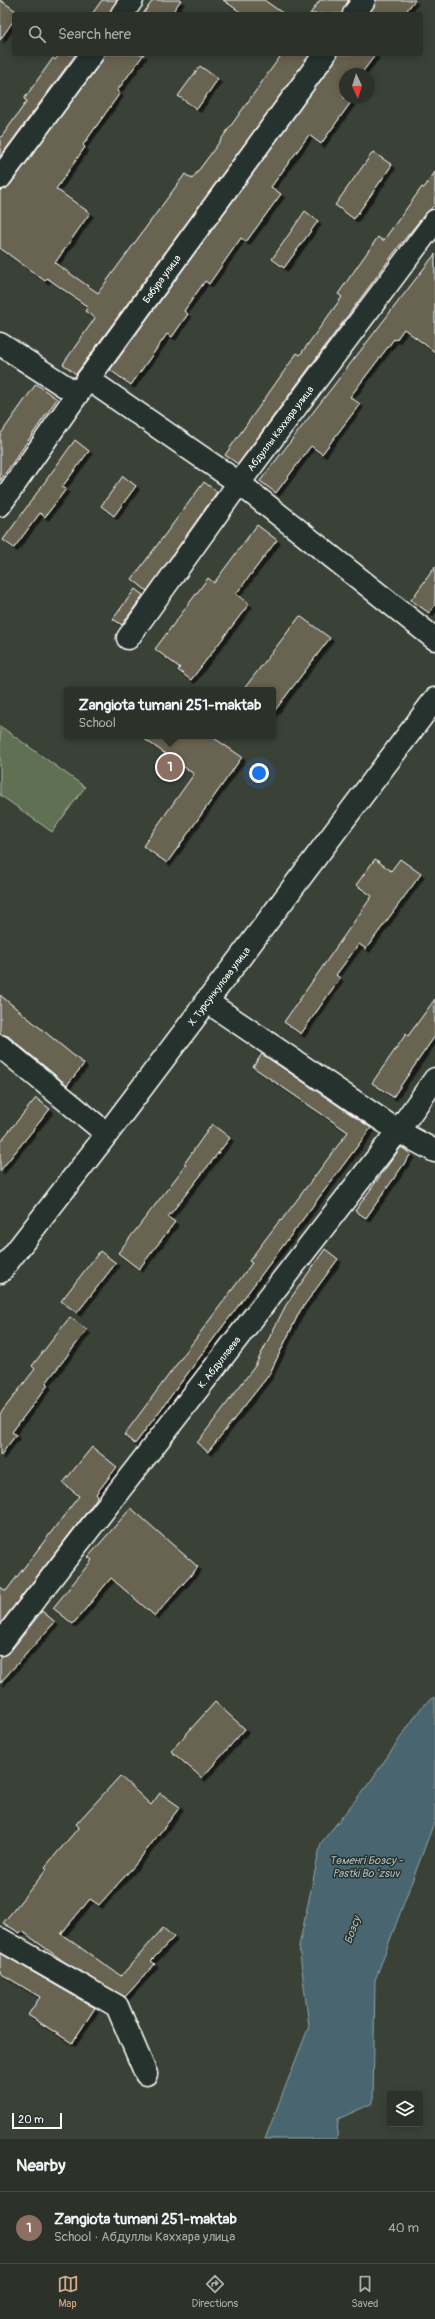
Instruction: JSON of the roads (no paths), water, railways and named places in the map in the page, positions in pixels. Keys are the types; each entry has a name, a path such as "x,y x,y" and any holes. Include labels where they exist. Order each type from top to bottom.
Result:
{"street":[{"path":"123,12 132,0"},
{"path":"355,12 364,0"},
{"path":"0,178 91,56"},
{"name":"Бабура улица","path":"0,505 82,387 324,56"},
{"name":"Абдуллы Каххара улица","path":"128,638 239,483 435,221"},
{"path":"0,344 82,387 239,483 435,639"},
{"name":"Х. Турсункулова улица","path":"0,1272 107,1134 435,699"},
{"path":"206,1001 398,1131 435,1152"},
{"path":"0,1046 107,1134"},
{"name":"К. Абдуллаева","path":"0,1644 398,1131 435,1079"},
{"path":"0,1939 117,2006 146,2074"}],"water":[{"name":"Төменгі Бозсу - Pastki Boʻzsuv","path":"435,1697 435,1820 375,1980 373,2103 338,2119 337,2139 265,2139 309,2026 299,1946 321,1843 370,1782 423,1705"}],"place":[{"name":"Zangiota tumani 251-maktab","path":"170,767"}],"water label":[{"name":"Бозсу","path":"352,1930"}]}
